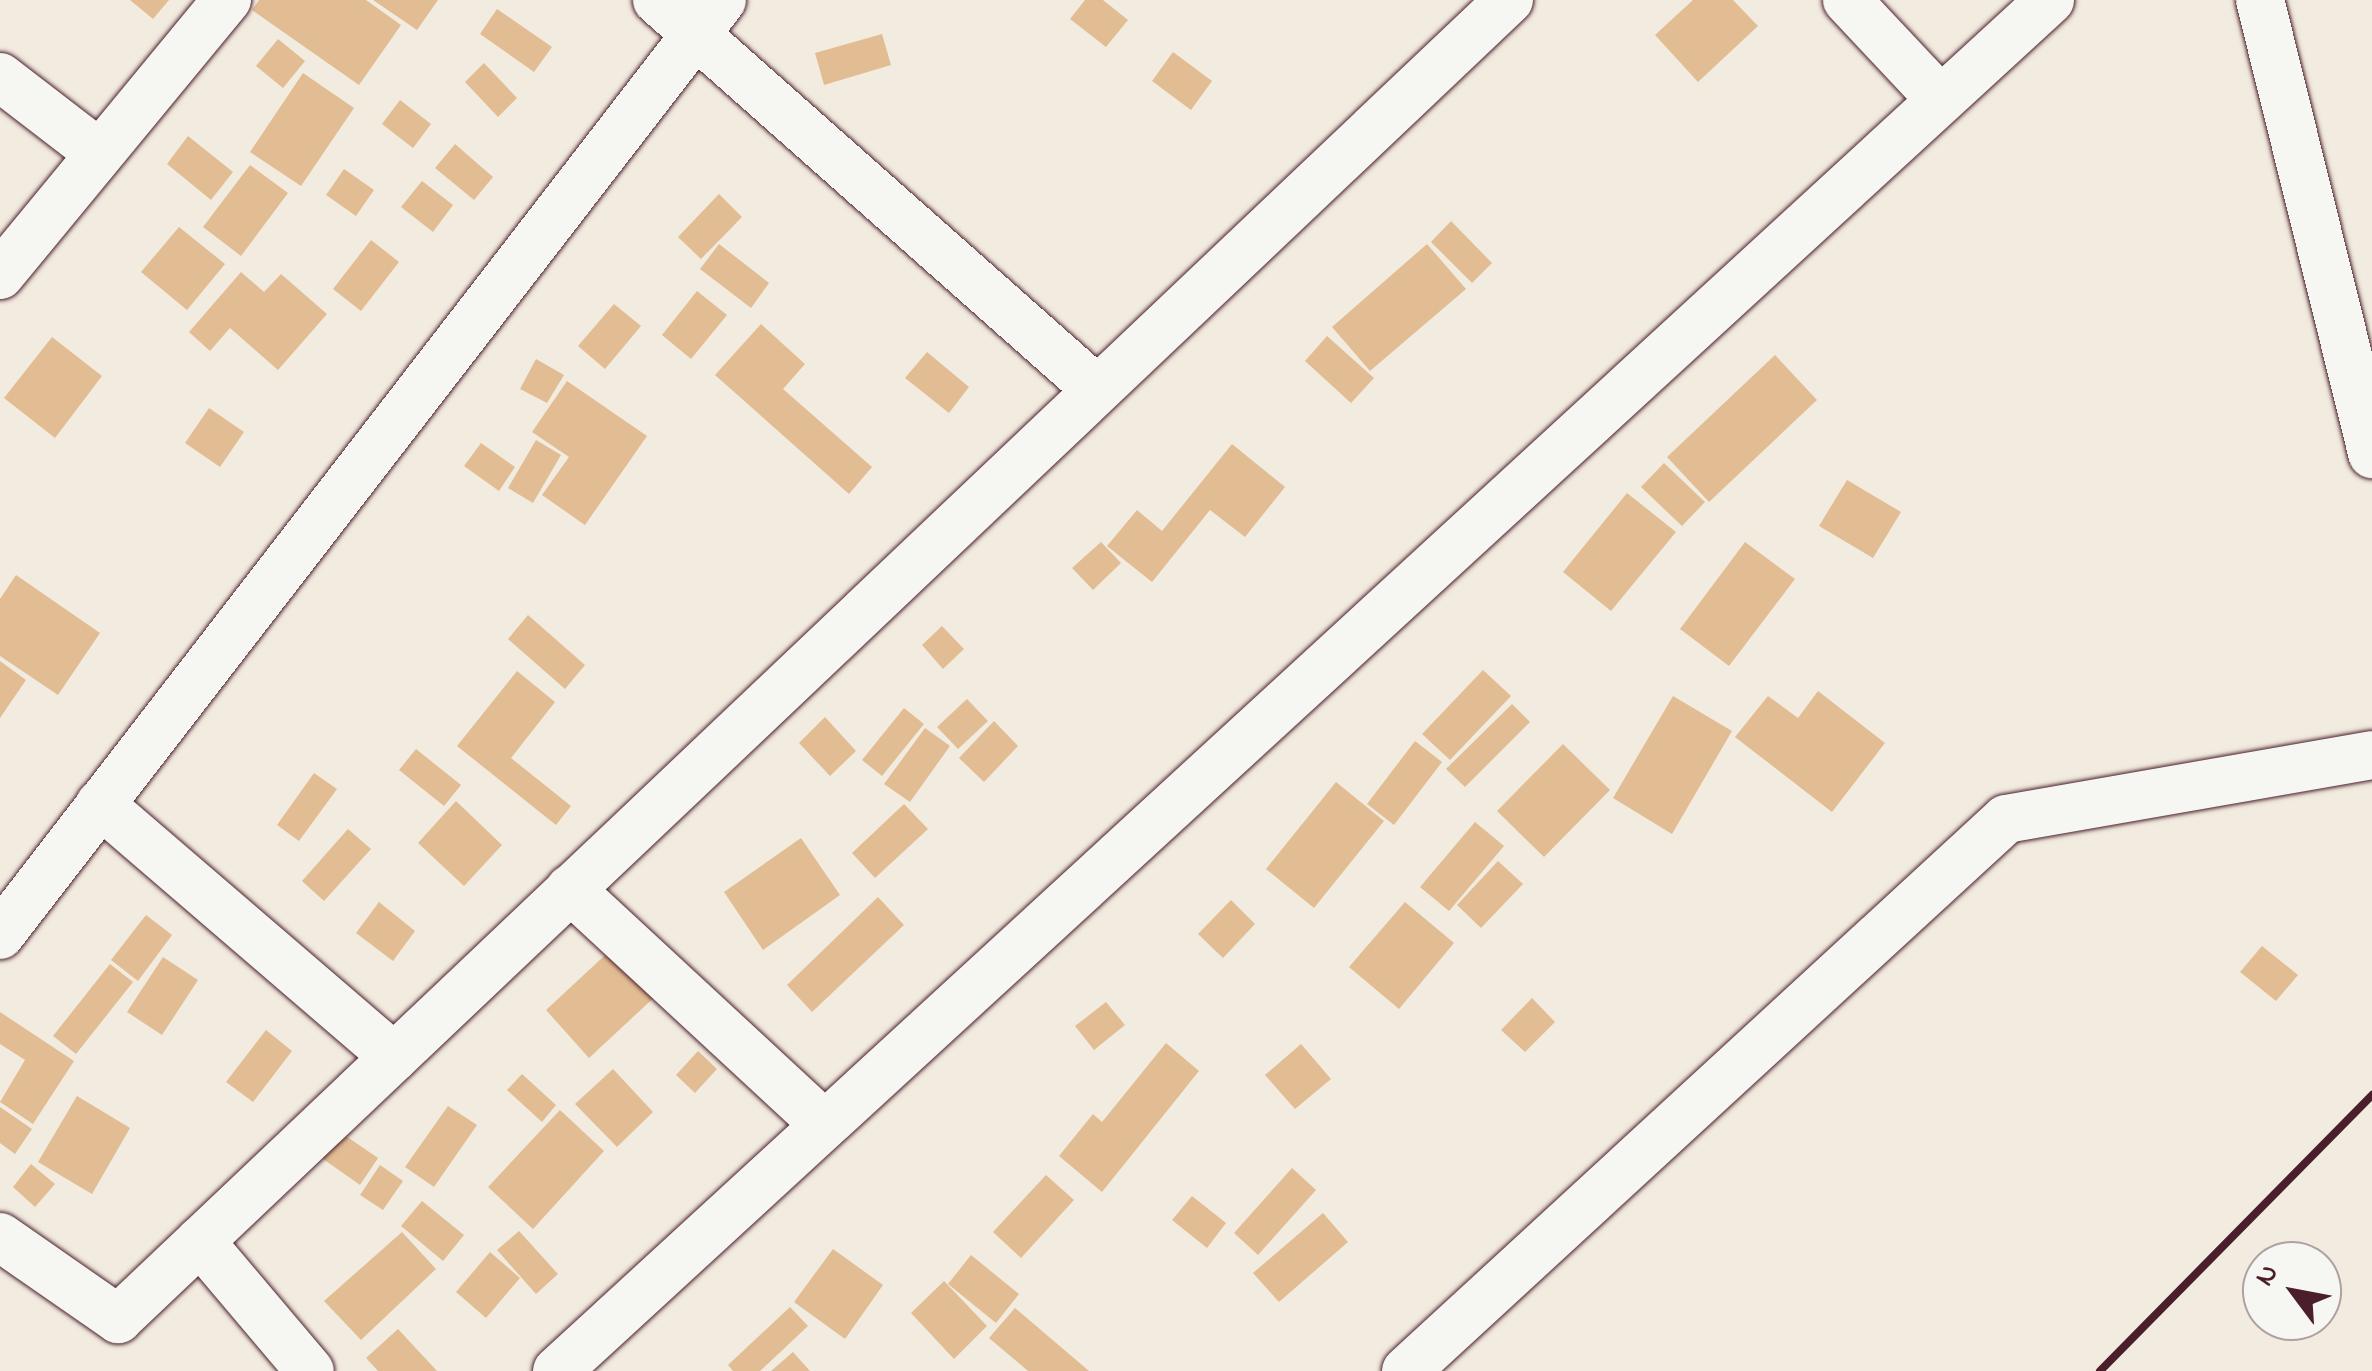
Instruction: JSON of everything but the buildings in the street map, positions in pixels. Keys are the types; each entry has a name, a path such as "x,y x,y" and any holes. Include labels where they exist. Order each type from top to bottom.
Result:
{"street":[{"path":"0,274 96,151 226,0"},
{"path":"656,0 709,16 1096,389"},
{"path":"0,1238 118,1320 1509,0"},
{"path":"1847,0 1937,96"},
{"path":"557,1371 1937,96 2050,0"},
{"path":"2260,0 2372,454"},
{"path":"0,934 709,16"},
{"path":"0,77 96,151"},
{"path":"1406,1371 2006,819 2372,756"},
{"path":"100,804 394,1057"},
{"path":"570,889 824,1124"},
{"path":"200,1241 310,1371"}],"railway":[{"path":"2100,1371 2372,1095"}]}
